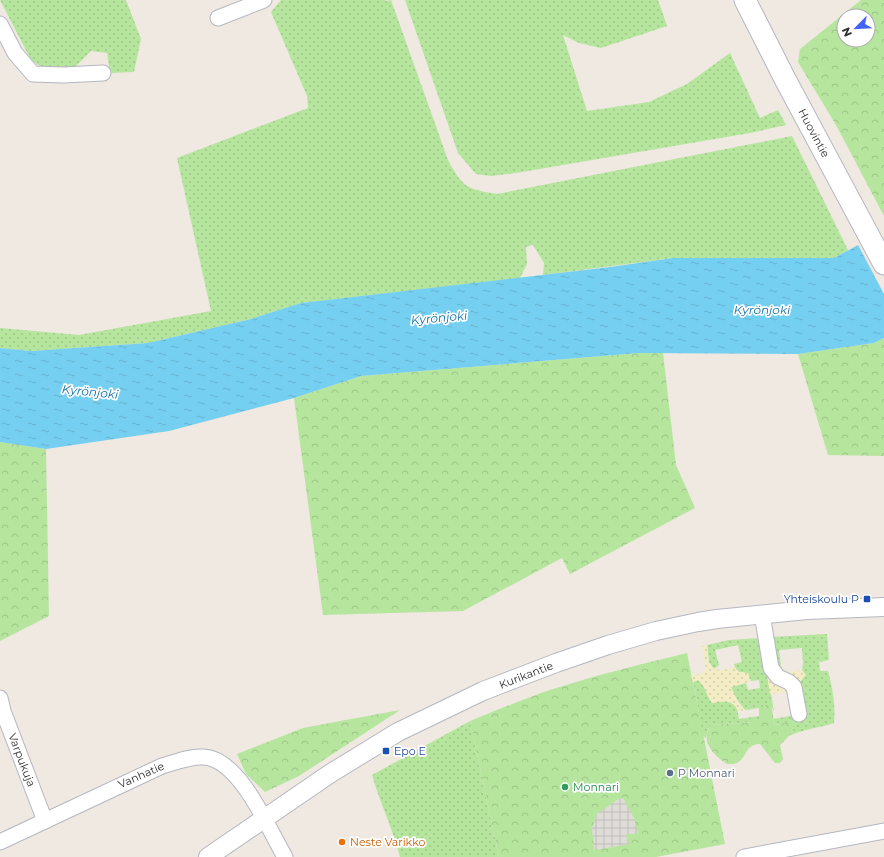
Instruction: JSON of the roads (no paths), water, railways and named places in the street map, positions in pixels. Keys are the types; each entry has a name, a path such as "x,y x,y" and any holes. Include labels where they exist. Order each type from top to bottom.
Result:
{"main road":[{"name":"Huovintie","path":"746,0 785,79 884,264"}],"street":[{"path":"218,18 264,0"},
{"path":"0,24 15,53 32,74 64,75 104,73"},
{"name":"Kurikantie","path":"208,857 331,773 398,732 483,691 556,663 608,645 656,631 710,620 762,614 884,607"},
{"path":"762,614 771,668 778,677 789,682 794,687 799,714"},
{"name":"Varpukuja","path":"0,698 45,821"},
{"name":"Vanhatie","path":"0,842 162,766 188,758 205,757 219,762 234,775 250,793 285,857"},
{"path":"744,857 884,831"}],"water":[{"name":"Kyrönjoki","path":"884,231 884,338 874,343 798,354 639,353 361,376 294,398 169,431 46,449 0,442 0,348 31,351 148,343 251,319 301,303 610,267 673,258 834,258"}],"place":[{"name":"Yhteiskoulu P","path":"867,599"},
{"name":"Epo E","path":"386,751"},
{"name":"P Monnari","path":"670,773"},
{"name":"Monnari","path":"565,787"},
{"name":"Neste Varikko","path":"342,842"}]}
